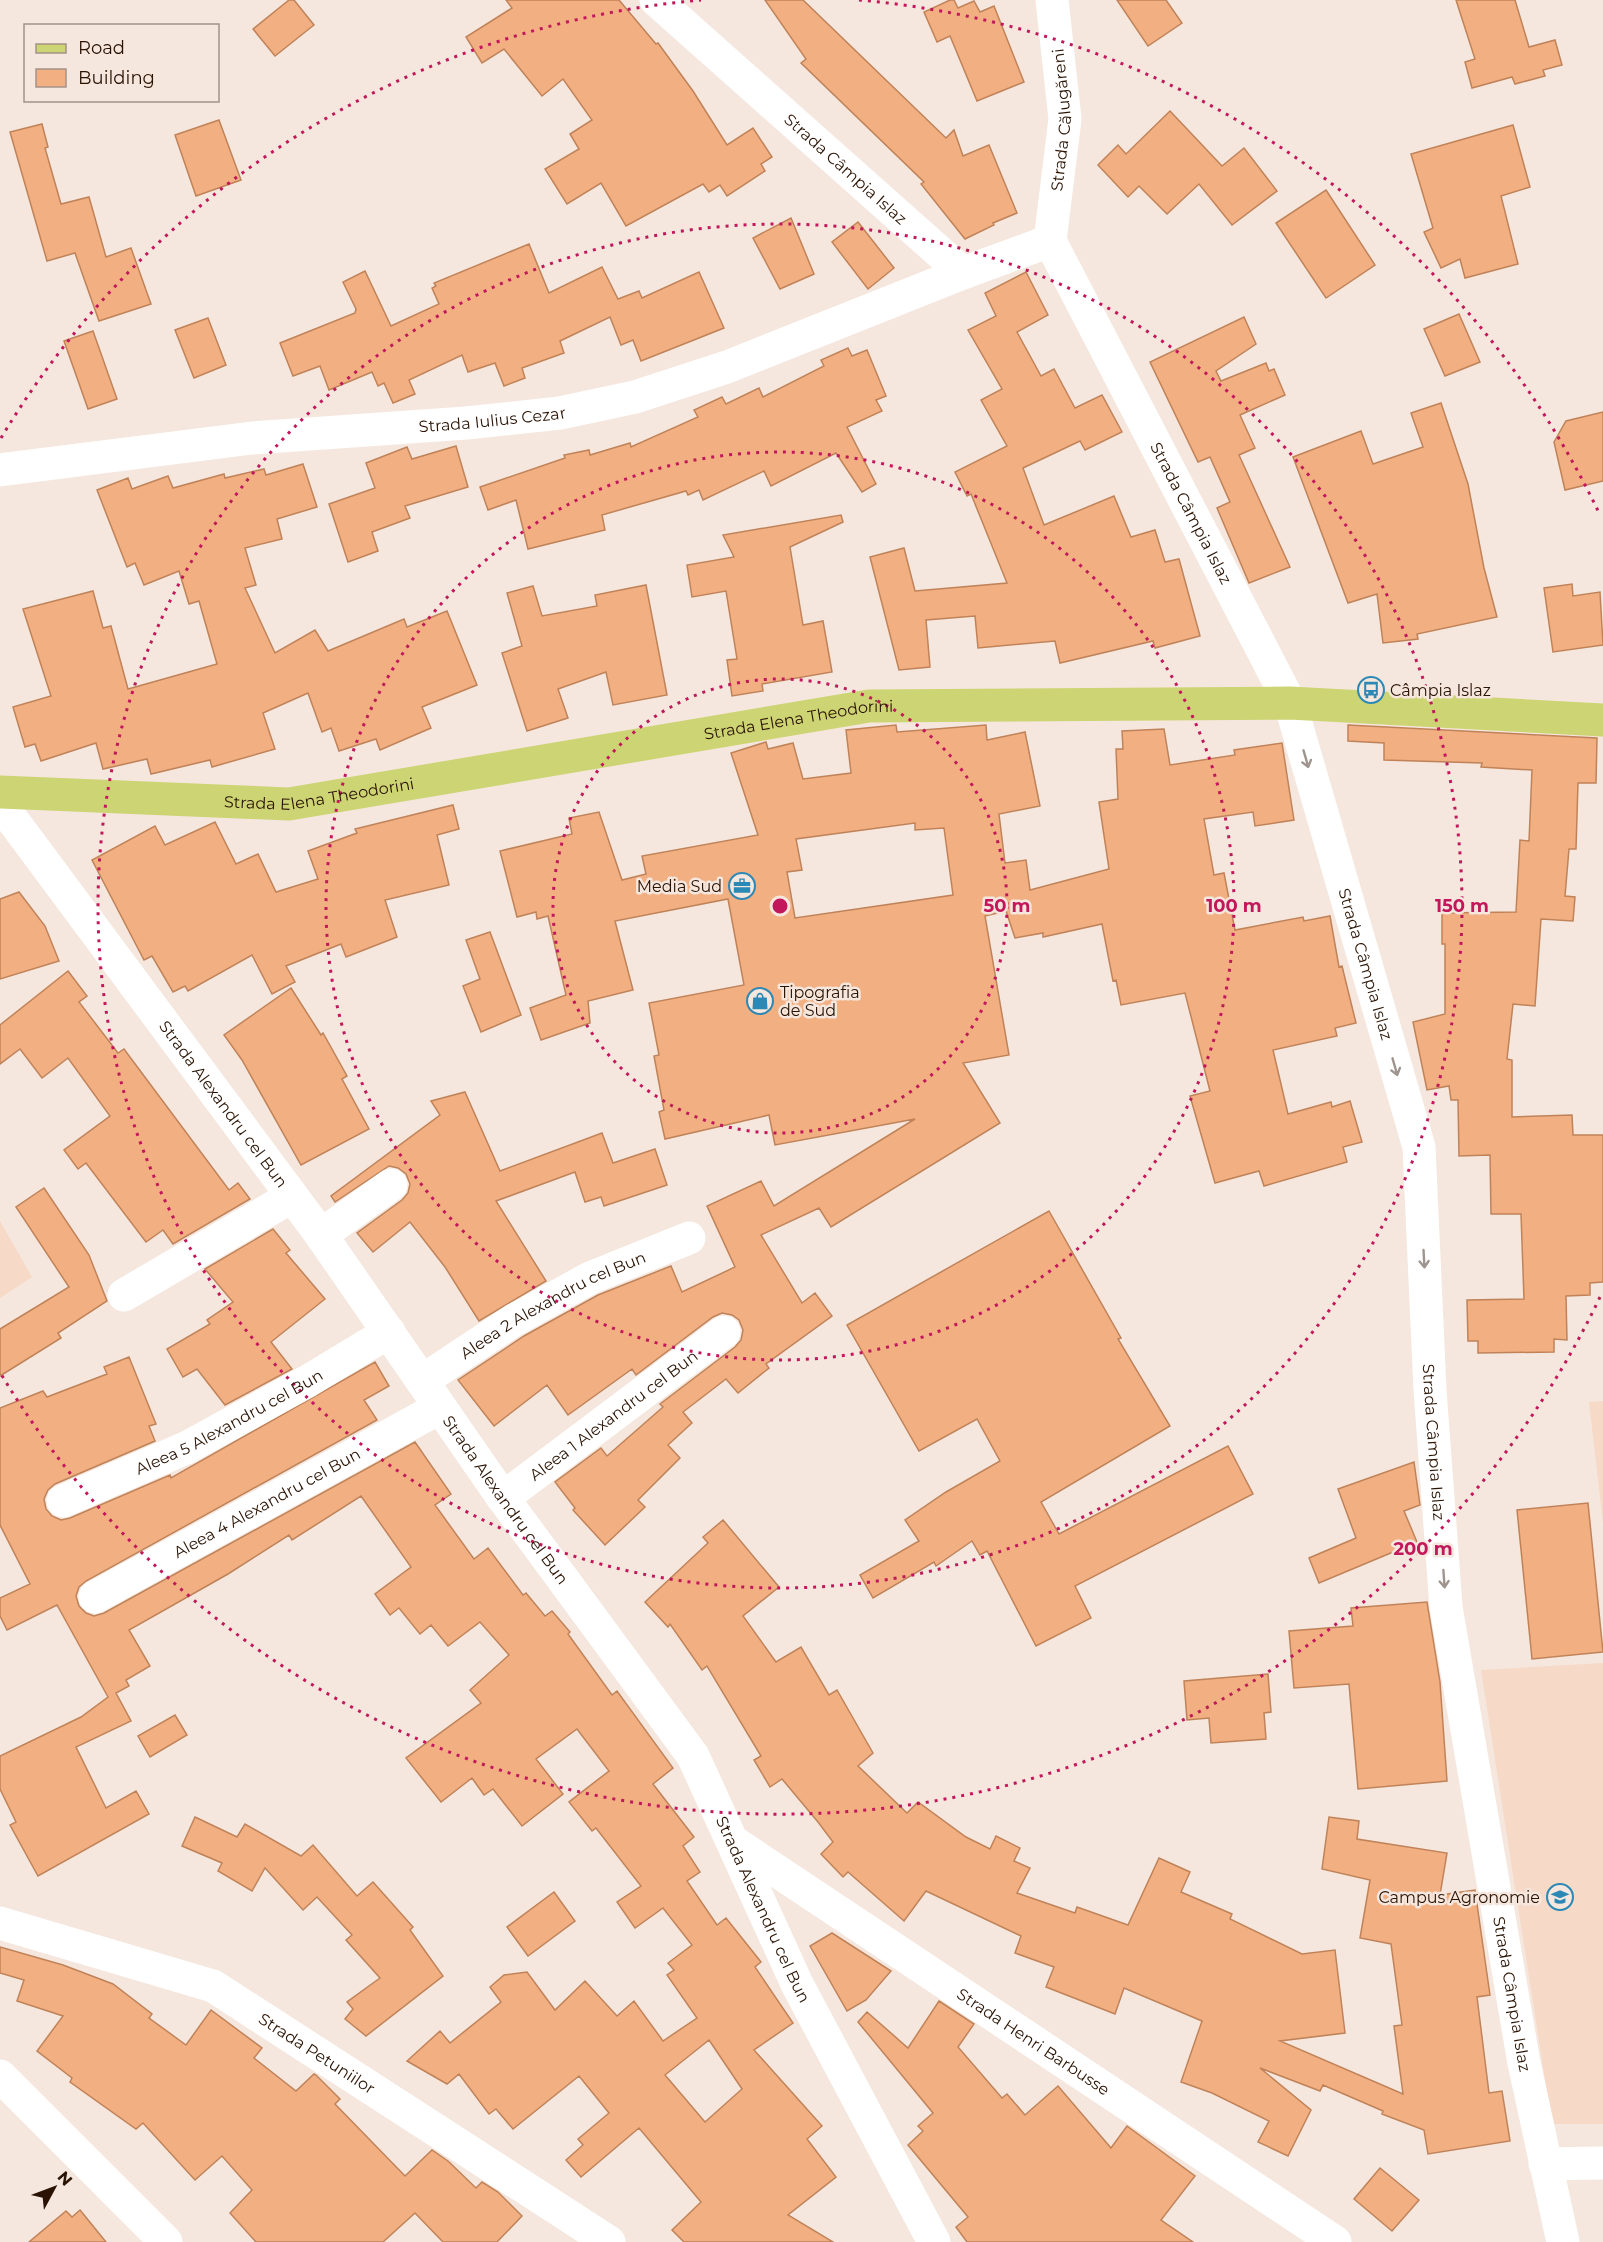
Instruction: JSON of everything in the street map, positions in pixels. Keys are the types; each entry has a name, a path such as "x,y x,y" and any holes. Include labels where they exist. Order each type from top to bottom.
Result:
{"main road":[{"name":"Strada Elena Theodorini","path":"0,792 289,804 869,706 1290,702 1603,720"}],"street":[{"name":"Strada Câmpia Islaz","path":"656,0 963,273"},
{"name":"Strada Călugăreni","path":"1050,241 1065,119 1052,0"},
{"name":"Strada Câmpia Islaz","path":"1050,241 1290,702 1419,1147 1430,1390 1446,1607 1524,2063 1563,2242"},
{"path":"963,273 1050,241"},
{"name":"Strada Iulius Cezar","path":"0,470 252,438 466,423 560,413 635,398 727,367 963,273"},
{"name":"Strada Alexandru cel Bun","path":"0,804 321,1235 503,1498 693,1756 798,1984 934,2242"},
{"path":"321,1235 391,1185"},
{"path":"124,1295 291,1197"},
{"name":"Aleea 2 Alexandru cel Bun","path":"431,1395 514,1320 590,1278 689,1238"},
{"name":"Aleea 5 Alexandru cel Bun","path":"63,1501 188,1447 308,1381 389,1332"},
{"name":"Aleea 1 Alexandru cel Bun","path":"503,1498 724,1332"},
{"name":"Aleea 4 Alexandru cel Bun","path":"95,1597 431,1395"},
{"name":"Strada Henri Barbusse","path":"732,1841 1335,2242"},
{"name":"Strada Petuniilor","path":"0,1923 213,1986 609,2242"},
{"path":"0,2076 166,2242"},
{"path":"1545,2164 1603,2163"}],"shaded area":[{"path":"0,1221 32,1277 0,1298"},
{"path":"1603,1401 1603,1523 1589,1402"},
{"name":"Campus Agronomie","path":"1603,1663 1603,2124 1552,2124 1481,1670"}],"building":[{"path":"289,0 294,0 314,25 275,56 253,29"},
{"path":"506,0 619,0 656,44 658,43 693,91 727,145 753,128 772,157 761,164 765,171 727,196 720,185 709,192 703,184 626,226 601,183 567,204 545,169 579,149 570,134 592,120 563,79 542,96 504,49 482,63 466,37 512,8"},
{"path":"765,0 803,0 946,138 954,130 963,156 989,145 1017,213 965,239 921,184 924,182 801,63 806,59"},
{"path":"954,0 958,8 974,1 980,12 994,6 1024,82 977,101 950,36 937,42 924,12"},
{"path":"1117,0 1166,0 1182,23 1148,46"},
{"path":"1456,0 1515,0 1529,47 1555,40 1562,65 1543,70 1545,76 1515,84 1512,77 1472,88 1465,62 1475,59"},
{"path":"1170,111 1222,166 1244,148 1277,191 1232,225 1199,184 1167,214 1139,186 1128,197 1098,165 1118,145 1126,154"},
{"path":"219,120 241,180 196,196 175,135"},
{"path":"42,124 48,147 45,148 61,204 89,197 106,257 131,248 151,304 99,321 75,253 47,261 10,132"},
{"path":"1513,125 1530,187 1501,196 1518,264 1465,278 1460,259 1441,268 1424,232 1433,228 1411,154"},
{"path":"1326,190 1375,265 1326,298 1276,223"},
{"path":"791,218 814,274 780,289 753,238"},
{"path":"858,222 894,268 868,289 832,242"},
{"path":"529,244 549,293 602,267 618,299 639,291 642,298 699,272 724,328 641,361 633,340 621,345 610,317 560,341 564,353 522,368 525,378 504,386 495,363 468,372 462,355 409,380 415,394 393,403 384,383 378,386 372,372 329,390 320,366 293,376 280,343 355,313 356,309 343,282 365,271 391,326 439,304 432,288 436,286 434,283"},
{"path":"1026,272 1048,315 1017,332 1041,376 1054,369 1075,408 1102,395 1122,432 1085,450 1080,441 1023,468 1044,525 1114,496 1131,537 1155,530 1165,562 1179,559 1200,636 1155,648 1153,641 1060,663 1055,641 978,648 975,616 926,620 930,667 899,670 870,557 904,548 915,591 1007,583 971,494 967,496 955,472 1007,446 981,400 1002,389 968,330 996,316 985,293"},
{"path":"1459,314 1480,362 1445,376 1424,329"},
{"path":"1244,317 1256,344 1216,371 1221,381 1266,363 1269,371 1274,369 1285,395 1240,415 1255,448 1239,455 1290,567 1249,583 1217,508 1230,502 1210,457 1198,462 1150,362"},
{"path":"208,318 226,365 194,378 175,330"},
{"path":"93,331 117,399 88,409 64,341"},
{"path":"848,348 852,356 867,350 886,396 876,400 882,411 847,427 876,484 862,492 836,453 771,486 764,471 703,500 699,490 688,495 686,491 602,515 605,530 528,549 516,500 488,510 480,487 565,458 564,455 589,450 590,455 630,443 631,447 698,417 694,410 722,397 726,404 759,388 763,397 824,366 821,360"},
{"path":"1441,403 1468,484 1484,568 1497,617 1417,634 1418,639 1383,643 1377,594 1348,603 1293,457 1361,431 1373,464 1423,447 1411,413"},
{"path":"1603,412 1603,481 1565,490 1554,442 1566,421"},
{"path":"456,446 468,487 405,506 410,518 372,532 378,551 348,562 329,504 375,488 366,463 407,447 412,459"},
{"path":"303,464 317,507 277,519 282,539 245,548 256,585 245,588 275,653 315,630 328,651 404,619 407,627 447,611 477,685 422,707 431,728 380,750 376,739 339,751 331,728 322,732 308,693 263,713 275,749 212,767 210,760 151,774 147,759 103,769 96,743 41,761 35,744 25,747 13,707 51,696 23,609 93,591 103,628 111,626 128,689 217,664 199,601 189,604 179,571 144,585 135,563 127,567 97,490 128,478 132,489 168,476 173,488 224,474 225,478 264,469 266,475"},
{"path":"841,515 843,522 790,547 803,625 823,621 832,672 762,684 763,691 732,696 727,660 737,659 726,591 692,597 687,565 734,557 723,535"},
{"path":"1572,584 1573,596 1600,592 1603,645 1553,652 1544,588"},
{"path":"646,585 667,695 613,705 606,672 558,689 568,718 527,731 502,653 522,646 507,593 533,586 542,616 597,606 595,595"},
{"path":"896,725 897,732 986,725 987,740 1025,732 1040,806 999,814 1005,863 1026,860 1030,890 1109,869 1099,802 1118,799 1116,749 1123,749 1122,731 1164,729 1170,765 1235,755 1234,750 1282,743 1294,820 1255,826 1253,812 1204,819 1214,875 1224,873 1235,930 1303,917 1304,921 1330,916 1339,967 1342,966 1356,1023 1335,1028 1337,1036 1273,1050 1288,1114 1331,1102 1332,1107 1350,1101 1362,1142 1343,1147 1347,1162 1264,1186 1259,1171 1215,1183 1190,1096 1210,1091 1185,993 1121,1005 1116,980 1113,981 1102,924 1043,937 1043,933 1015,938 1006,911 985,916 1009,1055 963,1063 1000,1123 831,1227 819,1208 761,1235 802,1303 815,1293 832,1316 766,1364 769,1368 738,1393 726,1379 683,1412 692,1423 668,1445 680,1458 638,1500 645,1507 605,1545 573,1510 575,1508 555,1482 601,1448 607,1456 663,1407 660,1404 735,1347 741,1340 743,1330 739,1320 732,1315 722,1313 713,1317 636,1375 632,1369 568,1415 547,1385 494,1426 458,1380 524,1336 598,1295 671,1266 682,1292 735,1267 707,1206 761,1181 774,1206 915,1119 775,1145 769,1115 665,1139 659,1112 664,1110 654,1056 659,1055 649,1003 744,985 728,899 615,921 633,990 588,1001 590,1023 541,1040 530,1008 566,995 548,916 537,919 536,912 517,917 500,851 572,834 569,818 599,812 622,880 646,874 642,856 758,835 731,753 766,742 768,749 793,743 803,779 851,773 846,730","holes":["915,823 915,830 944,828 953,895 795,918 787,872 802,870 796,839"]},
{"path":"1348,725 1597,738 1596,783 1578,783 1576,849 1569,849 1565,896 1575,897 1573,921 1541,919 1535,1006 1513,1004 1507,1059 1512,1060 1512,1117 1572,1115 1573,1135 1603,1135 1603,1282 1590,1283 1590,1295 1566,1296 1567,1340 1554,1339 1554,1352 1478,1353 1478,1341 1468,1341 1467,1300 1524,1299 1521,1214 1491,1214 1490,1155 1459,1156 1458,1100 1451,1100 1449,1086 1427,1090 1413,1022 1445,1014 1445,944 1442,944 1442,913 1516,912 1520,840 1529,841 1532,770 1481,767 1482,763 1384,760 1384,743 1348,741"},
{"path":"453,805 459,829 437,835 449,885 385,900 397,937 346,957 341,944 286,966 295,982 272,994 252,955 188,991 185,986 173,992 152,956 144,960 92,860 155,826 165,845 215,822 236,864 258,854 276,892 318,879 308,851 357,833 355,829"},
{"path":"19,892 45,926 59,961 0,979 0,899"},
{"path":"490,932 521,1015 481,1032 463,986 480,979 466,940"},
{"path":"68,971 87,996 79,1002 118,1053 124,1049 229,1190 238,1183 250,1199 173,1244 163,1230 146,1242 86,1163 78,1169 64,1150 110,1116 68,1058 42,1078 20,1049 0,1064 0,1025"},
{"path":"291,988 321,1035 323,1033 347,1076 342,1079 369,1129 301,1165 242,1060 224,1035"},
{"path":"465,1092 500,1171 602,1133 613,1163 655,1149 667,1185 604,1206 601,1197 585,1202 575,1172 496,1201 546,1281 479,1321 445,1267 410,1222 373,1252 357,1233 402,1200 408,1193 410,1184 406,1174 398,1168 389,1166 335,1202 331,1196 440,1115 431,1101"},
{"path":"44,1188 89,1255 107,1301 58,1333 61,1338 0,1376 0,1329 69,1287 16,1207"},
{"path":"1049,1211 1121,1338 1118,1339 1170,1426 1041,1502 1059,1534 1228,1446 1253,1494 1075,1586 1091,1618 1036,1646 987,1551 980,1555 972,1541 936,1566 934,1562 873,1598 860,1575 919,1541 905,1520 946,1492 1000,1461 977,1419 919,1451 847,1325"},
{"path":"273,1229 290,1250 286,1253 325,1299 271,1342 292,1369 225,1405 197,1369 183,1377 167,1349 210,1324 207,1320 233,1302 205,1269"},
{"path":"129,1357 156,1424 149,1426 155,1441 55,1484 48,1490 44,1499 46,1509 52,1516 61,1520 170,1475 171,1478 375,1362 389,1386 364,1400 377,1420 86,1581 79,1587 76,1596 79,1606 86,1613 94,1616 104,1613 415,1442 451,1494 435,1505 474,1559 488,1548 523,1595 526,1593 545,1616 552,1611 570,1632 568,1634 612,1695 617,1691 673,1768 653,1784 694,1837 683,1846 700,1872 687,1881 717,1925 726,1918 761,1962 755,1967 793,2023 754,2050 822,2126 807,2139 836,2177 788,2215 833,2242 684,2242 672,2230 701,2202 639,2128 581,2177 566,2160 583,2145 578,2139 609,2113 579,2076 513,2129 496,2109 489,2114 459,2074 447,2084 407,2061 440,2031 450,2043 501,2002 490,1987 504,1975 527,1972 555,2010 585,1981 617,2016 634,2001 663,2041 697,2018 667,1975 674,1970 668,1963 692,1945 663,1908 635,1928 617,1902 641,1886 596,1828 592,1831 569,1802 609,1771 577,1729 536,1759 563,1794 522,1826 493,1789 484,1795 472,1778 441,1802 406,1758 481,1703 470,1690 509,1655 480,1622 448,1646 431,1625 420,1634 399,1608 390,1615 375,1594 411,1567 361,1496 292,1540 289,1535 228,1574 129,1630 150,1666 126,1680 129,1686 116,1693 131,1721 76,1747 106,1808 136,1791 149,1814 38,1876 10,1825 16,1822 0,1789 0,1756 81,1717 108,1697 57,1605 7,1630 0,1616 0,1598 30,1584 0,1525 0,1408 43,1391 47,1397 107,1374 104,1367","holes":["709,2040 742,2089 705,2122 665,2075"]},
{"path":"1414,1462 1420,1505 1404,1511 1417,1542 1319,1583 1309,1558 1356,1538 1338,1489"},
{"path":"1588,1503 1603,1652 1532,1659 1517,1510"},
{"path":"723,1520 779,1587 743,1616 776,1662 801,1647 829,1695 837,1690 873,1753 858,1766 907,1813 918,1802 966,1837 990,1849 996,1836 1020,1848 1014,1861 1030,1868 1017,1893 1075,1913 1077,1907 1128,1925 1159,1858 1190,1872 1181,1892 1232,1914 1230,1919 1302,1954 1335,1950 1345,2033 1280,2041 1403,2094 1394,2026 1402,2025 1391,1944 1360,1938 1370,1880 1322,1869 1329,1817 1359,1821 1357,1839 1447,1853 1440,1895 1475,1890 1490,1995 1477,1997 1489,2093 1502,2091 1510,2141 1428,2154 1424,2130 1382,2114 1383,2111 1323,2085 1320,2091 1260,2068 1311,2110 1288,2156 1258,2142 1269,2121 1212,2093 1181,2082 1202,2021 1124,1988 1115,2014 1046,1987 1054,1967 1015,1953 1021,1936 926,1891 904,1921 848,1872 843,1877 821,1854 833,1842 818,1822 782,1779 770,1787 754,1760 761,1756 707,1666 702,1670 670,1624 668,1627 645,1602 708,1543 703,1537"},
{"path":"1427,1602 1440,1682 1447,1781 1358,1789 1349,1684 1294,1688 1289,1631 1353,1626 1351,1608"},
{"path":"1268,1674 1271,1712 1264,1713 1266,1739 1211,1743 1209,1718 1187,1720 1184,1681"},
{"path":"175,1715 187,1735 150,1757 138,1736"},
{"path":"195,1817 237,1837 245,1824 301,1856 313,1845 357,1896 373,1882 413,1927 410,1930 443,1976 366,2036 345,2019 353,2009 347,2002 380,1978 346,1940 352,1935 317,1897 303,1910 265,1868 252,1891 218,1871 222,1863 182,1846"},
{"path":"554,1892 575,1921 528,1956 507,1927"},
{"path":"832,1933 891,1971 866,2000 847,2011 810,1946"},
{"path":"0,1947 63,1965 113,1984 152,2014 149,2018 186,2045 211,2010 262,2048 254,2058 296,2091 314,2074 316,2075 340,2099 335,2104 405,2176 432,2150 448,2161 476,2188 482,2182 498,2192 522,2216 497,2242 443,2242 415,2213 383,2242 256,2242 230,2213 252,2190 222,2156 195,2180 143,2123 136,2129 70,2082 72,2078 37,2051 63,2016 17,2001 24,1980 0,1973"},
{"path":"939,2001 974,2024 958,2047 1002,2098 1007,2094 1025,2115 1058,2086 1111,2148 1127,2126 1195,2176 1161,2220 1193,2242 967,2242 956,2227 968,2217 908,2145 923,2131 918,2126 933,2113 858,2022 867,2012 908,2048"},
{"path":"1380,2168 1419,2200 1392,2231 1354,2199"},
{"path":"80,2210 106,2242 29,2242 66,2211 72,2217"}],"place":[{"name":"Câmpia Islaz","path":"1371,690"},
{"name":"Media Sud","path":"742,886"},
{"name":"Tipografia de Sud","path":"760,1001"},
{"name":"Campus Agronomie","path":"1560,1897"}]}
